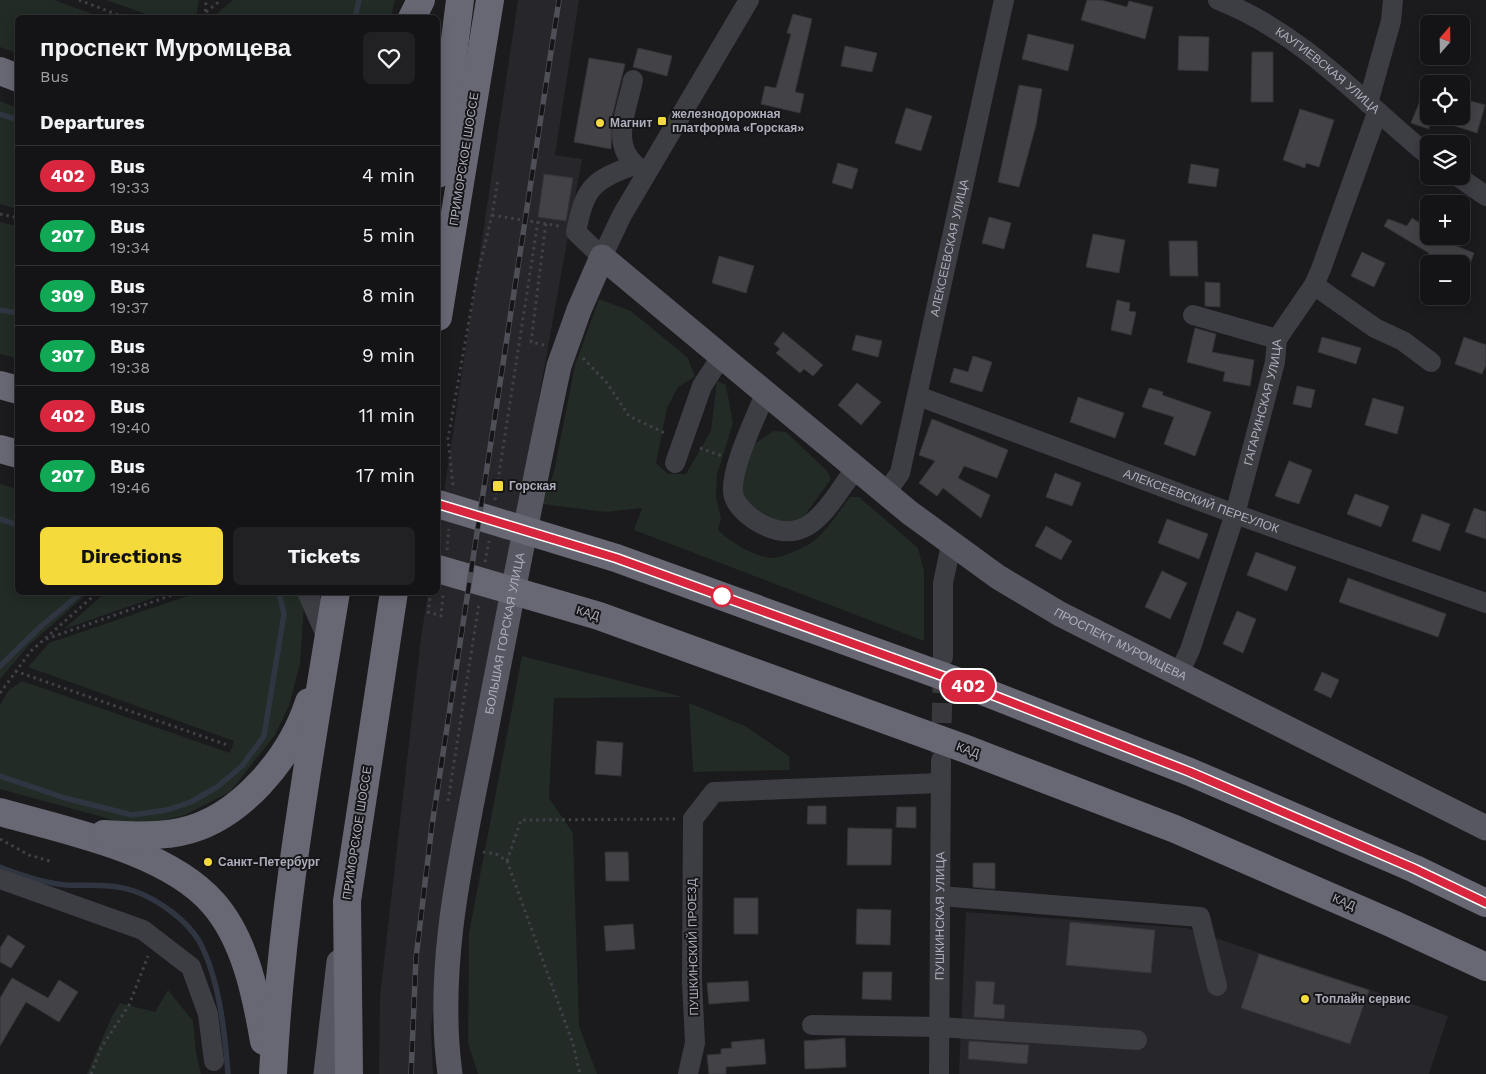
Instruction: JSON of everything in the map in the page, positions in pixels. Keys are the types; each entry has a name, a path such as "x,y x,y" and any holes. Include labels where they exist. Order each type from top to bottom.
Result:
{"highway":[{"path":"414,15 421,0"},
{"path":"427,15 429,0"},
{"path":"440,158 460,0"},
{"name":"ПРИМОРСКОЕ ШОССЕ","path":"440,305 490,0"},
{"path":"0,72 15,77"},
{"path":"0,386 15,389"},
{"path":"0,450 15,453"},
{"path":"447,506 616,558 959,682 1190,772 1415,869 1486,903"},
{"name":"КАД","path":"443,571 599,616 966,749 1175,829 1384,920 1486,967"},
{"path":"271,1074 276,1007 292,873 336,595"},
{"name":"ПРИМОРСКОЕ ШОССЕ","path":"347,901 394,595"},
{"path":"70,831 148,836 181,832 216,819 242,799 266,776 283,753 303,721 328,640"},
{"path":"0,812 70,831 164,864 193,884 214,904 229,927 244,961 256,1000 271,1074"},
{"path":"347,901 349,1074"}],"main road":[{"name":"ПРОСПЕКТ МУРОМЦЕВА","path":"602,257 765,394 951,545 998,577 1060,614 1486,828"},
{"name":"БОЛЬШАЯ ГОРСКАЯ УЛИЦА","path":"450,1074 446,1010 449,957 461,868 480,760 559,366 579,310 602,257"},
{"name":"ПРИМОРСКОЕ ШОССЕ","path":"326,1074 347,901"}],"street":[{"name":"БОЛЬШАЯ ГОРСКАЯ УЛИЦА","path":"602,257 622,215 640,169 749,0"},
{"name":"АЛЕКСЕЕВСКАЯ УЛИЦА","path":"886,492 900,473 1004,0"},
{"name":"КАУГИЕВСКАЯ УЛИЦА","path":"1218,0 1234,6 1288,36 1420,148"},
{"name":"ГАГАРИНСКАЯ УЛИЦА","path":"1179,673 1190,650 1235,514 1275,362 1277,339 1314,285 1373,108 1391,21 1393,0"},
{"path":"632,80 620,139 624,151 640,169"},
{"path":"602,257 576,232 582,205 591,188 604,176 640,169"},
{"path":"1470,185 1486,196"},
{"path":"1314,285 1375,328 1403,341 1431,362"},
{"path":"1193,315 1277,339"},
{"path":"675,464 702,386 721,357"},
{"path":"765,394 734,477 733,493 741,508 756,520 774,529 789,533 804,529 818,518 856,468"},
{"name":"АЛЕКСЕЕВСКИЙ ПЕРЕУЛОК","path":"918,396 1235,514 1486,603"},
{"path":"943,657 943,583 951,545"},
{"path":"308,595 328,640"},
{"name":"ПУШКИНСКАЯ УЛИЦА","path":"939,1074 941,760"},
{"path":"693,819 714,792 941,783"},
{"name":"ПУШКИНСКИЙ ПРОЕЗД","path":"688,1074 695,1043 692,982 693,819"},
{"path":"0,879 143,930 156,938 191,967 208,1014 214,1061"},
{"path":"940,896 1200,917 1216,986"},
{"path":"812,1025 939,1027 1137,1040"}],"path":[{"path":"79,0 118,15"},
{"path":"206,0 206,15"},
{"path":"206,12 221,0"},
{"path":"431,595 428,612 441,616 447,506 454,478 448,439 476,280 492,215 498,180"},
{"path":"0,214 15,217"},
{"path":"492,215 538,221 535,239"},
{"path":"546,222 531,342 547,346"},
{"path":"579,356 607,383 629,416 682,442 730,459"},
{"path":"1,691 31,651 46,640 95,595"},
{"path":"46,640 172,595"},
{"path":"475,626 481,627"},
{"path":"15,671 230,746"},
{"path":"507,861 521,820 693,819"},
{"path":"0,839 28,855 53,862"},
{"path":"482,852 496,854 507,861 573,1044 580,1074"},
{"path":"91,1074 102,1048 128,1005 156,938"}],"shaded area":[{"path":"0,0 54,0 95,15 15,15 15,52 0,47"},
{"path":"106,0 199,0 196,15 148,15"},
{"path":"233,0 395,0 391,15 215,15"},
{"path":"518,0 579,0 555,155 582,159 442,934 431,1028 433,1074 379,1074 380,996 421,638 428,595 440,595 440,519"},
{"path":"0,101 15,107 15,208 0,204"},
{"path":"0,222 15,226 15,358 0,354"},
{"path":"599,299 631,311 688,358 695,377 678,387 667,408 656,463 668,474 686,474 711,431 717,381 726,385 733,423 717,475 716,497 721,518 718,530 736,544 751,552 773,558 795,551 812,542 820,536 850,497 859,497 918,548 924,571 924,641 634,530 642,508 606,512 542,504 554,472 575,365"},
{"path":"774,431 786,432 827,471 831,479 802,519 785,525 748,506 740,496 740,476 754,444"},
{"path":"0,484 15,488 15,595 86,595 28,646 0,679"},
{"path":"103,595 162,595 64,629"},
{"path":"190,595 299,595 304,606 300,664 289,706 275,735 230,792 185,815 154,823 117,821 0,789 0,705 9,690 22,681 230,753 234,741 28,667 49,643"},
{"path":"522,656 683,697 554,698 549,798 573,833 579,1026 597,1074 478,1074 468,1043 469,933"},
{"path":"689,703 745,726 789,756 790,770 693,772"},
{"path":"966,912 1186,928 1448,1016 1429,1074 959,1074"},
{"path":"168,990 193,1021 196,1053 201,1074 87,1074 112,1016 120,1003 155,1012"}],"building":[{"path":"1087,0 1101,0 1127,7 1129,1 1153,7 1145,39 1081,20"},
{"path":"793,14 812,19 795,92 804,94 800,113 761,104 765,86 776,88 791,34 787,33"},
{"path":"1028,34 1074,45 1068,71 1022,59"},
{"path":"1179,36 1209,37 1208,71 1178,70"},
{"path":"845,46 877,53 872,72 841,66"},
{"path":"638,48 672,56 667,76 633,67"},
{"path":"1252,52 1273,52 1273,102 1251,102"},
{"path":"589,58 625,64 612,117 611,149 574,142"},
{"path":"1019,85 1042,89 1036,125 1019,187 998,182"},
{"path":"1420,101 1420,125 1429,125 1429,129 1411,123"},
{"path":"1470,101 1485,105 1477,133 1455,126 1470,125"},
{"path":"906,108 932,116 921,151 895,143"},
{"path":"1300,109 1334,120 1319,167 1306,163 1305,168 1283,160"},
{"path":"838,163 858,169 852,189 832,183"},
{"path":"1191,164 1219,169 1216,187 1188,183"},
{"path":"544,174 573,178 566,221 538,217"},
{"path":"989,217 1011,223 1004,249 982,243"},
{"path":"1412,218 1420,223 1420,245 1454,245 1474,253 1470,264 1470,255 1428,255 1429,253 1384,226 1388,219 1407,226"},
{"path":"1093,234 1125,240 1119,273 1086,267"},
{"path":"1169,241 1197,241 1198,276 1170,276"},
{"path":"1362,252 1385,263 1374,287 1351,276"},
{"path":"719,256 754,266 746,293 712,283"},
{"path":"1205,282 1220,283 1220,307 1205,306"},
{"path":"1117,300 1130,303 1129,311 1136,312 1131,335 1111,330"},
{"path":"1195,328 1216,334 1212,352 1254,360 1250,386 1223,381 1225,372 1187,362"},
{"path":"783,332 823,365 813,376 804,369 800,373 776,353 780,349 774,344"},
{"path":"856,335 882,341 878,357 852,350"},
{"path":"1322,337 1361,348 1356,364 1318,352"},
{"path":"1464,337 1486,345 1486,365 1482,374 1455,364"},
{"path":"973,356 992,362 982,392 950,382 954,368 968,372"},
{"path":"857,383 881,402 861,425 838,405"},
{"path":"1297,386 1315,390 1311,408 1293,404"},
{"path":"1149,388 1163,392 1162,395 1211,412 1195,456 1164,444 1174,417 1142,407"},
{"path":"1078,397 1124,413 1115,438 1070,422"},
{"path":"1373,398 1404,407 1397,434 1365,425"},
{"path":"932,419 1008,450 997,478 964,466 958,478 990,495 981,518 943,488 937,496 919,483 935,461 919,455"},
{"path":"1289,461 1312,470 1299,504 1275,496"},
{"path":"1055,473 1081,483 1072,506 1046,497"},
{"path":"1355,494 1389,506 1381,527 1347,514"},
{"path":"1474,508 1486,512 1486,539 1465,532"},
{"path":"1422,514 1450,524 1440,551 1412,541"},
{"path":"1167,519 1208,534 1199,559 1158,543"},
{"path":"1046,526 1072,541 1061,560 1035,546"},
{"path":"1256,552 1296,567 1287,591 1247,575"},
{"path":"1162,571 1187,583 1170,619 1145,607"},
{"path":"1348,578 1446,614 1438,637 1339,602"},
{"path":"1237,611 1256,619 1243,653 1223,644"},
{"path":"1322,672 1339,680 1331,698 1314,690"},
{"path":"597,741 623,743 621,776 595,774"},
{"path":"808,806 826,806 826,824 807,824"},
{"path":"897,807 916,807 916,828 896,827"},
{"path":"848,828 892,829 891,865 847,865"},
{"path":"605,852 628,852 629,881 606,881"},
{"path":"973,863 995,863 995,889 973,887"},
{"path":"734,898 758,898 758,934 734,934"},
{"path":"857,909 891,910 890,945 856,944"},
{"path":"1070,922 1155,930 1151,973 1066,965"},
{"path":"633,924 635,949 606,951 604,926"},
{"path":"8,935 25,946 11,968 0,962 0,948"},
{"name":"Топлайн сервис","path":"1259,954 1369,990 1350,1044 1241,1008"},
{"path":"863,972 892,972 891,1000 862,999"},
{"path":"12,978 48,998 59,980 78,992 59,1022 26,1002 0,1046 0,998"},
{"path":"748,981 749,1001 709,1004 707,983"},
{"path":"976,981 995,982 993,1004 1005,1005 1004,1019 974,1017"},
{"path":"845,1038 846,1067 805,1069 804,1041"},
{"path":"764,1039 766,1064 726,1067 726,1074 709,1074 707,1055 721,1054 721,1049 732,1048 731,1042"},
{"path":"969,1041 1029,1045 1027,1064 968,1059"}],"waterway":[{"path":"356,15 359,0"},
{"path":"0,114 15,119"},
{"path":"0,310 15,312"},
{"path":"0,519 15,524"},
{"path":"0,666 38,629 78,595"},
{"path":"0,776 65,798 132,815 167,810 191,802 217,787 242,766 264,736 284,614 280,595"},
{"path":"0,867 32,878 58,884 126,888 152,899 187,925 199,941 212,971 223,1023 228,1074"}],"tunnel":[{"path":"941,753 943,664"}],"railway":[{"path":"411,1074 416,958 432,825 559,0"}],"bus line":[{"name":"402","path":"440,505 616,558 959,682 1190,772 1415,869 1486,903"}],"place":[{"name":"железнодорожная платформа «Горская»","path":"662,121"},
{"name":"Магнит","path":"600,123"},
{"name":"Горская","path":"498,486"},
{"name":"Санкт-Петербург","path":"208,862"},
{"name":"Топлайн сервис","path":"1305,999"}]}
